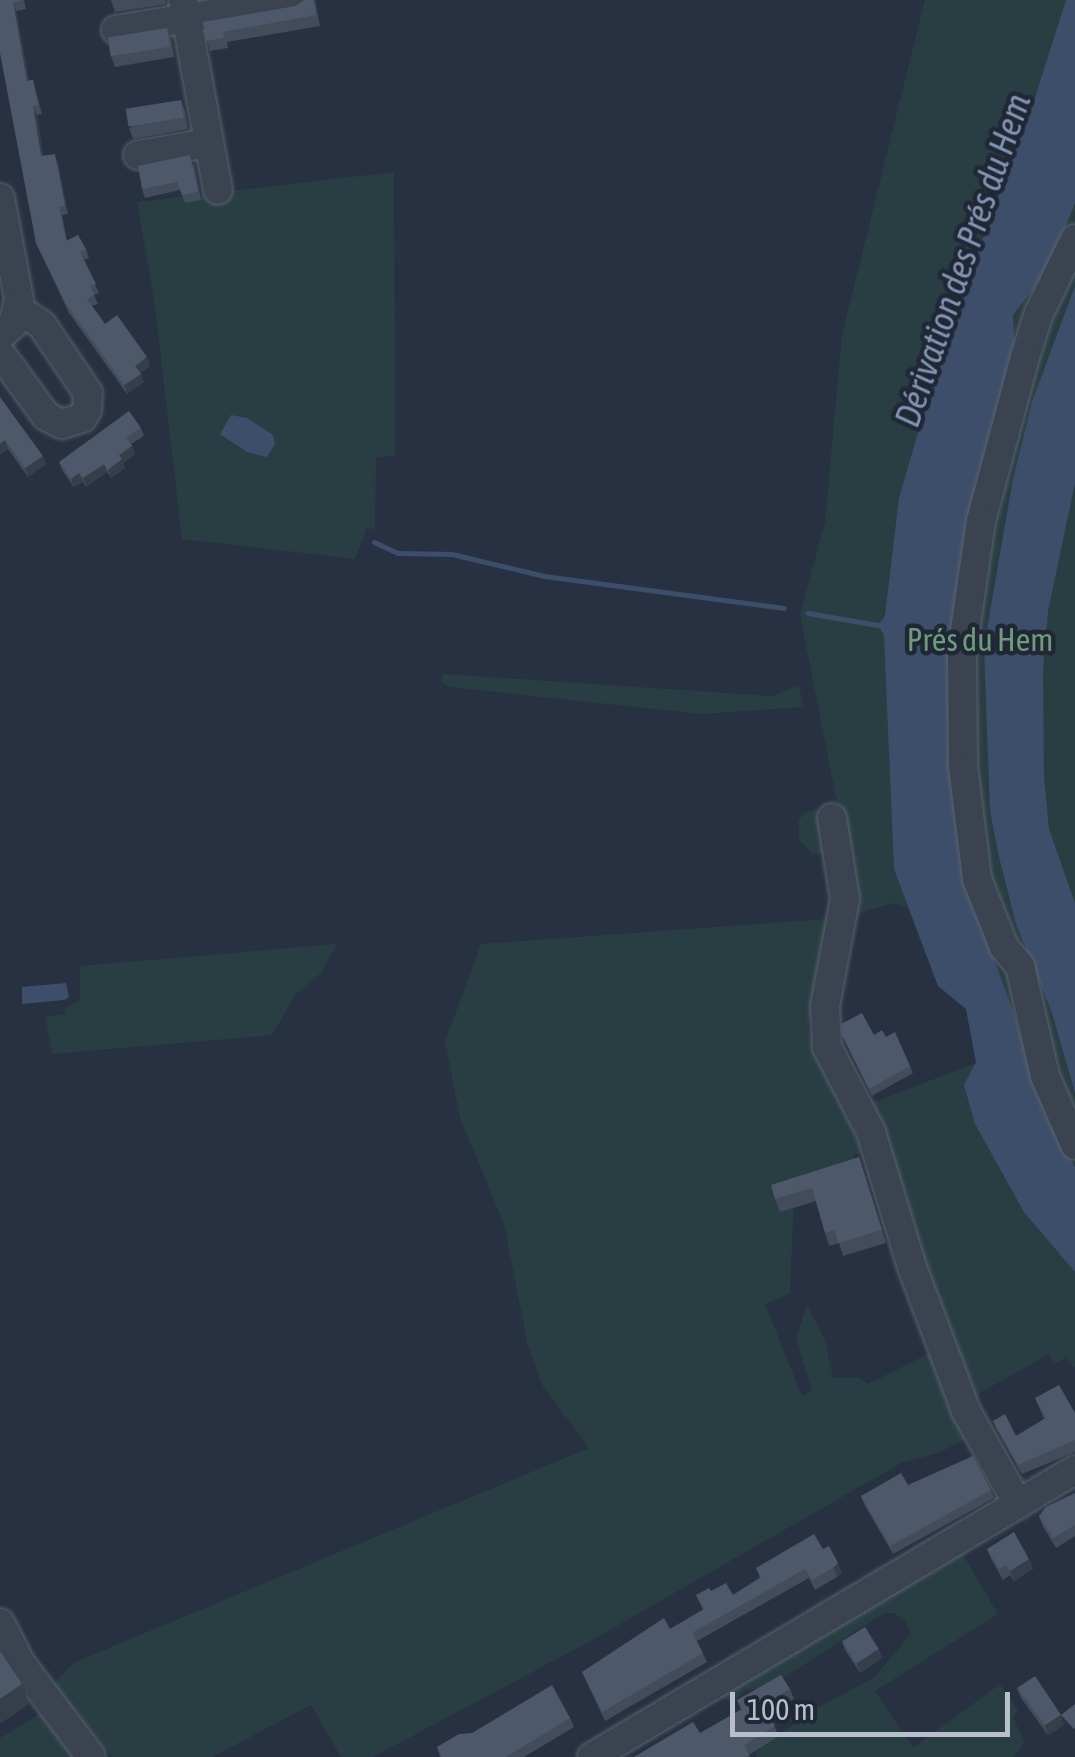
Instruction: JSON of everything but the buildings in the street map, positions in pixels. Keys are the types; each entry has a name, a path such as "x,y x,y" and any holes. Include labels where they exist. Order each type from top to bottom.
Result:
{"street":[{"path":"116,30 185,9 296,0"},
{"path":"185,9 218,190"},
{"path":"138,156 210,143"},
{"path":"0,198 18,308 13,324 0,336"},
{"path":"1075,239 1039,313 1015,394 981,521 962,652 963,766 977,879 1004,947 1020,966 1044,1076 1075,1145"},
{"path":"0,353 46,416 62,424 82,418 88,393 42,325 18,308"},
{"path":"832,818 845,900 825,1006 827,1047 871,1132 912,1266 966,1411 1018,1504"},
{"path":"592,1757 1075,1470"},
{"path":"0,1623 21,1664 91,1757"}],"green space":[{"name":"Prés du Hem","path":"925,0 1066,0 1033,106 1075,11 1075,1368 1065,1358 1053,1364 1049,1354 969,1399 869,1104 976,1063 966,1009 938,986 908,908 894,903 852,915 843,809 836,798 800,614 825,522 842,334","holes":["995,202 918,435 946,336"]},
{"path":"394,172 395,455 376,458 375,529 367,528 355,559 182,539 154,299 137,202"},
{"path":"443,674 772,696 799,686 804,707 700,714 450,687 441,683"},
{"path":"818,809 827,836 823,853 813,855 799,840 799,820 804,813"},
{"path":"827,919 807,1029 814,1053 864,1152 853,1155 857,1167 794,1195 790,1294 765,1304 802,1396 812,1391 796,1338 807,1305 825,1340 833,1378 858,1377 868,1384 936,1350 970,1437 938,1453 903,1462 587,1643 373,1757 341,1757 311,1705 212,1757 112,1757 53,1684 75,1662 589,1448 542,1385 527,1342 504,1224 460,1118 445,1042 481,944"},
{"path":"337,944 321,973 296,994 272,1035 52,1054 45,1017 66,1014 65,1008 80,1000 80,966"},
{"path":"960,1550 998,1614 875,1691 913,1748 1000,1684 1018,1711 1013,1717 1024,1742 1018,1753 1012,1757 757,1757 756,1751 815,1709 875,1677 911,1633 906,1623 895,1613 884,1613 769,1687 744,1691 732,1703 719,1697"},
{"path":"44,1711 79,1757 0,1757 0,1738"}],"water":[{"path":"1066,0 1075,0 1075,203 1049,269 1013,315 1015,352 975,494 970,894 1016,1019 1036,1090 1075,1167 1075,1272 1024,1212 975,1124 964,1085 976,1062 966,1009 938,986 894,869 884,635 878,625 885,616 899,498 946,336 1031,110"},
{"path":"1075,286 1075,483 1048,611 1043,669 1044,777 1049,829 1075,903 1075,1093 1052,1013 1016,924 999,857 990,811 984,646 1013,479 1032,402"},
{"path":"231,415 247,418 273,435 275,444 267,457 247,452 220,434"},
{"path":"66,983 69,997 64,1000 22,1004 22,987"}],"waterway":[{"path":"374,542 398,553 452,554 544,576 784,608"},
{"path":"808,613 883,626"}],"water label":[{"name":"Dérivation des Prés du Hem","path":"962,260"}]}
